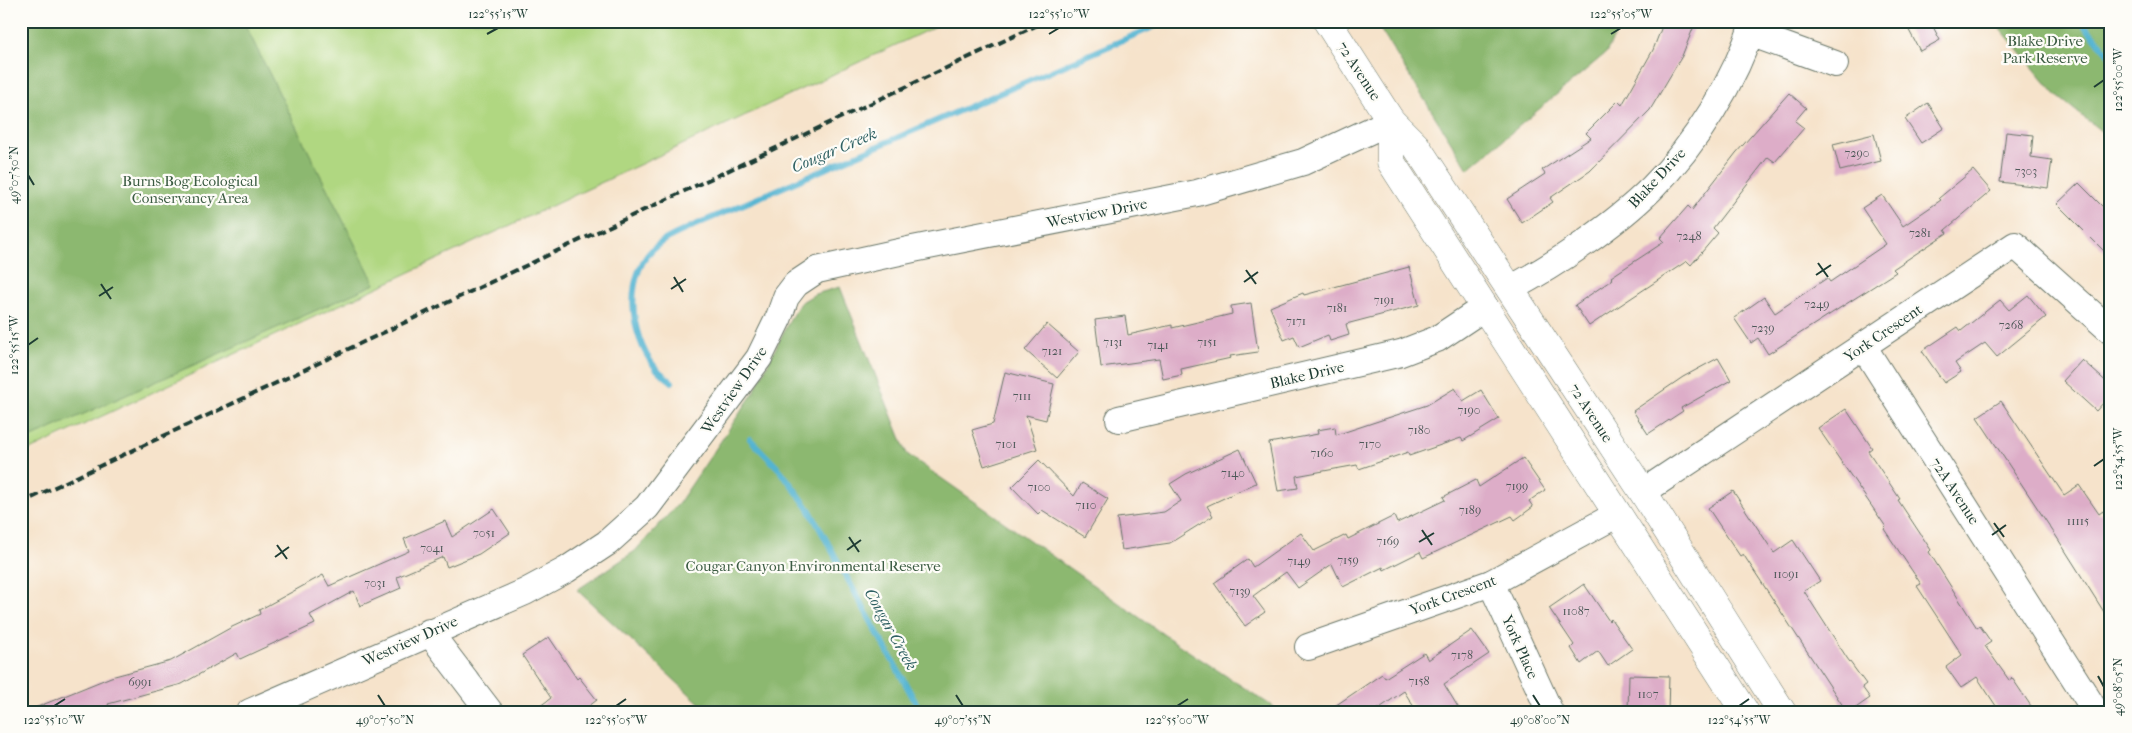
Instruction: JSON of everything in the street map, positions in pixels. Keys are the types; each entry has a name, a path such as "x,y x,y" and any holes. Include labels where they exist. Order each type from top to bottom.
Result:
{"main road":[{"name":"72 Avenue","path":"1327,21 1391,121 1416,146 1643,492 1782,712"},
{"path":"1391,121 1391,162 1745,712"}],"street":[{"path":"1752,27 1835,64"},
{"name":"Blake Drive","path":"1510,289 1568,253 1625,212 1651,189 1676,162 1726,88 1752,27"},
{"name":"Westview Drive","path":"250,712 525,592 566,570 608,543 647,507 759,358 776,324 786,298 796,284 817,270 913,249 1197,193 1303,162 1391,121"},
{"name":"York Crescent","path":"1643,492 2015,245 2111,332"},
{"name":"Blake Drive","path":"1119,419 1401,353 1437,339 1485,307"},
{"name":"72A Avenue","path":"1862,346 2096,712"},
{"name":"York Crescent","path":"1308,647 1491,583 1605,521 1616,511"},
{"name":"York Place","path":"1491,583 1550,712"},
{"path":"430,632 490,712"}],"green space":[{"name":"Burns Bog Ecological Conservancy Area","path":"21,21 947,21 21,454"},
{"path":"21,21 243,21 375,284 21,442"},
{"path":"1375,21 1622,21 1606,53 1468,169"},
{"name":"Blake Drive Park Reserve","path":"1994,21 2111,21 2111,139 2056,95"},
{"name":"Cougar Canyon Environmental Reserve","path":"840,287 907,454 1170,639 1281,712 709,712 577,590 635,551 679,503 754,392 790,319 800,303 815,294"}],"building":[{"path":"1664,21 1696,21 1682,56 1650,110 1590,171 1550,198 1553,202 1522,223 1507,199 1545,174 1542,170 1591,138 1586,133 1618,101 1622,105 1653,50"},
{"path":"1904,21 1930,21 1940,40 1920,51"},
{"path":"1789,93 1806,108 1795,121 1804,128 1775,162 1768,157 1713,228 1718,233 1691,265 1687,261 1589,326 1575,305 1613,279 1611,277 1664,242 1660,238 1688,206 1692,210 1736,153"},
{"path":"1928,103 1944,128 1921,143 1905,119"},
{"path":"2006,132 2033,135 2031,157 2052,160 2048,188 2000,182"},
{"path":"1874,134 1881,161 1840,171 1833,144"},
{"path":"1973,170 1991,191 1945,230 1947,233 1893,269 1896,272 1768,354 1758,338 1751,343 1734,318 1764,297 1775,313 1827,278 1830,282 1886,244 1862,208 1882,195 1903,226 1941,200 1939,198"},
{"path":"2079,183 2111,215 2111,258 2057,204"},
{"path":"1409,267 1419,305 1346,324 1349,335 1330,341 1328,335 1299,347 1294,336 1284,340 1270,307 1303,293 1304,295"},
{"path":"2028,295 2046,317 1997,357 1985,343 1955,363 1961,372 1944,383 1922,351 1958,327 1961,331 2000,300 2009,310"},
{"path":"1251,303 1258,352 1230,356 1231,358 1181,369 1182,375 1163,379 1159,359 1101,367 1095,320 1125,316 1128,335 1172,325 1172,328 1232,314 1231,306"},
{"path":"1047,324 1079,352 1057,378 1025,350"},
{"path":"1718,358 1731,380 1681,408 1683,411 1648,434 1633,411 1683,377"},
{"path":"2082,360 2111,386 2111,394 2096,411 2063,381"},
{"path":"1005,372 1054,384 1046,420 1026,415 1037,449 984,466 972,430 993,424"},
{"path":"1455,388 1463,401 1481,390 1499,419 1463,441 1461,438 1409,456 1408,452 1359,469 1357,465 1296,476 1298,488 1278,491 1269,443 1318,434 1317,430 1335,427 1336,435 1427,405"},
{"path":"2001,401 2064,495 2079,485 2099,514 2103,511 2111,524 2111,623 1977,417"},
{"path":"1846,409 1872,448 1868,451 1931,550 1929,552 1977,628 1980,626 1991,642 1985,646 2009,680 2012,678 2035,712 2000,712 1977,677 1961,688 1946,667 1962,655 1917,586 1921,584 1884,529 1886,527 1818,428"},
{"path":"1240,449 1256,483 1207,506 1213,516 1170,543 1122,550 1117,518 1164,512 1181,501 1170,484 1186,474"},
{"path":"1523,458 1545,490 1529,501 1533,507 1515,520 1512,516 1423,558 1420,552 1384,570 1383,567 1343,587 1332,564 1298,588 1286,572 1253,596 1265,612 1245,626 1214,583 1248,559 1253,567 1301,533 1314,551 1346,535 1348,539 1394,516 1397,523 1445,500 1443,497 1476,480 1479,487"},
{"path":"1039,460 1074,496 1082,483 1108,499 1085,537 1042,510 1038,514 1012,487"},
{"path":"1733,491 1774,553 1793,540 1820,581 1804,591 1866,684 1862,687 1870,698 1850,712 1847,712 1743,554 1740,556 1708,508"},
{"path":"494,509 510,533 479,554 447,567 443,557 397,577 401,588 360,606 354,591 310,615 315,624 240,659 237,653 182,684 108,704 111,712 25,712 111,677 171,661 232,627 260,614 259,610 323,575 329,586 409,551 404,539 445,521 452,537"},
{"path":"1584,584 1609,621 1611,619 1632,649 1608,666 1598,651 1581,664 1571,648 1574,645 1549,608"},
{"path":"1472,630 1489,654 1444,684 1461,712 1417,712 1404,691 1374,712 1326,712 1382,674 1385,678 1424,653 1428,660"},
{"path":"549,637 577,679 579,677 597,700 581,712 532,712 551,698 522,655"},
{"path":"1629,675 1669,676 1668,712 1628,711"}],"waterway":[{"name":"Cougar Creek","path":"672,382 657,369 646,354 639,338 633,304 639,270 647,255 659,244 693,226 1167,21"},
{"path":"2081,21 2111,57"},
{"name":"Cougar Creek","path":"750,439 781,471 809,509 921,712"}],"railway":[{"path":"21,503 1046,21"}]}
